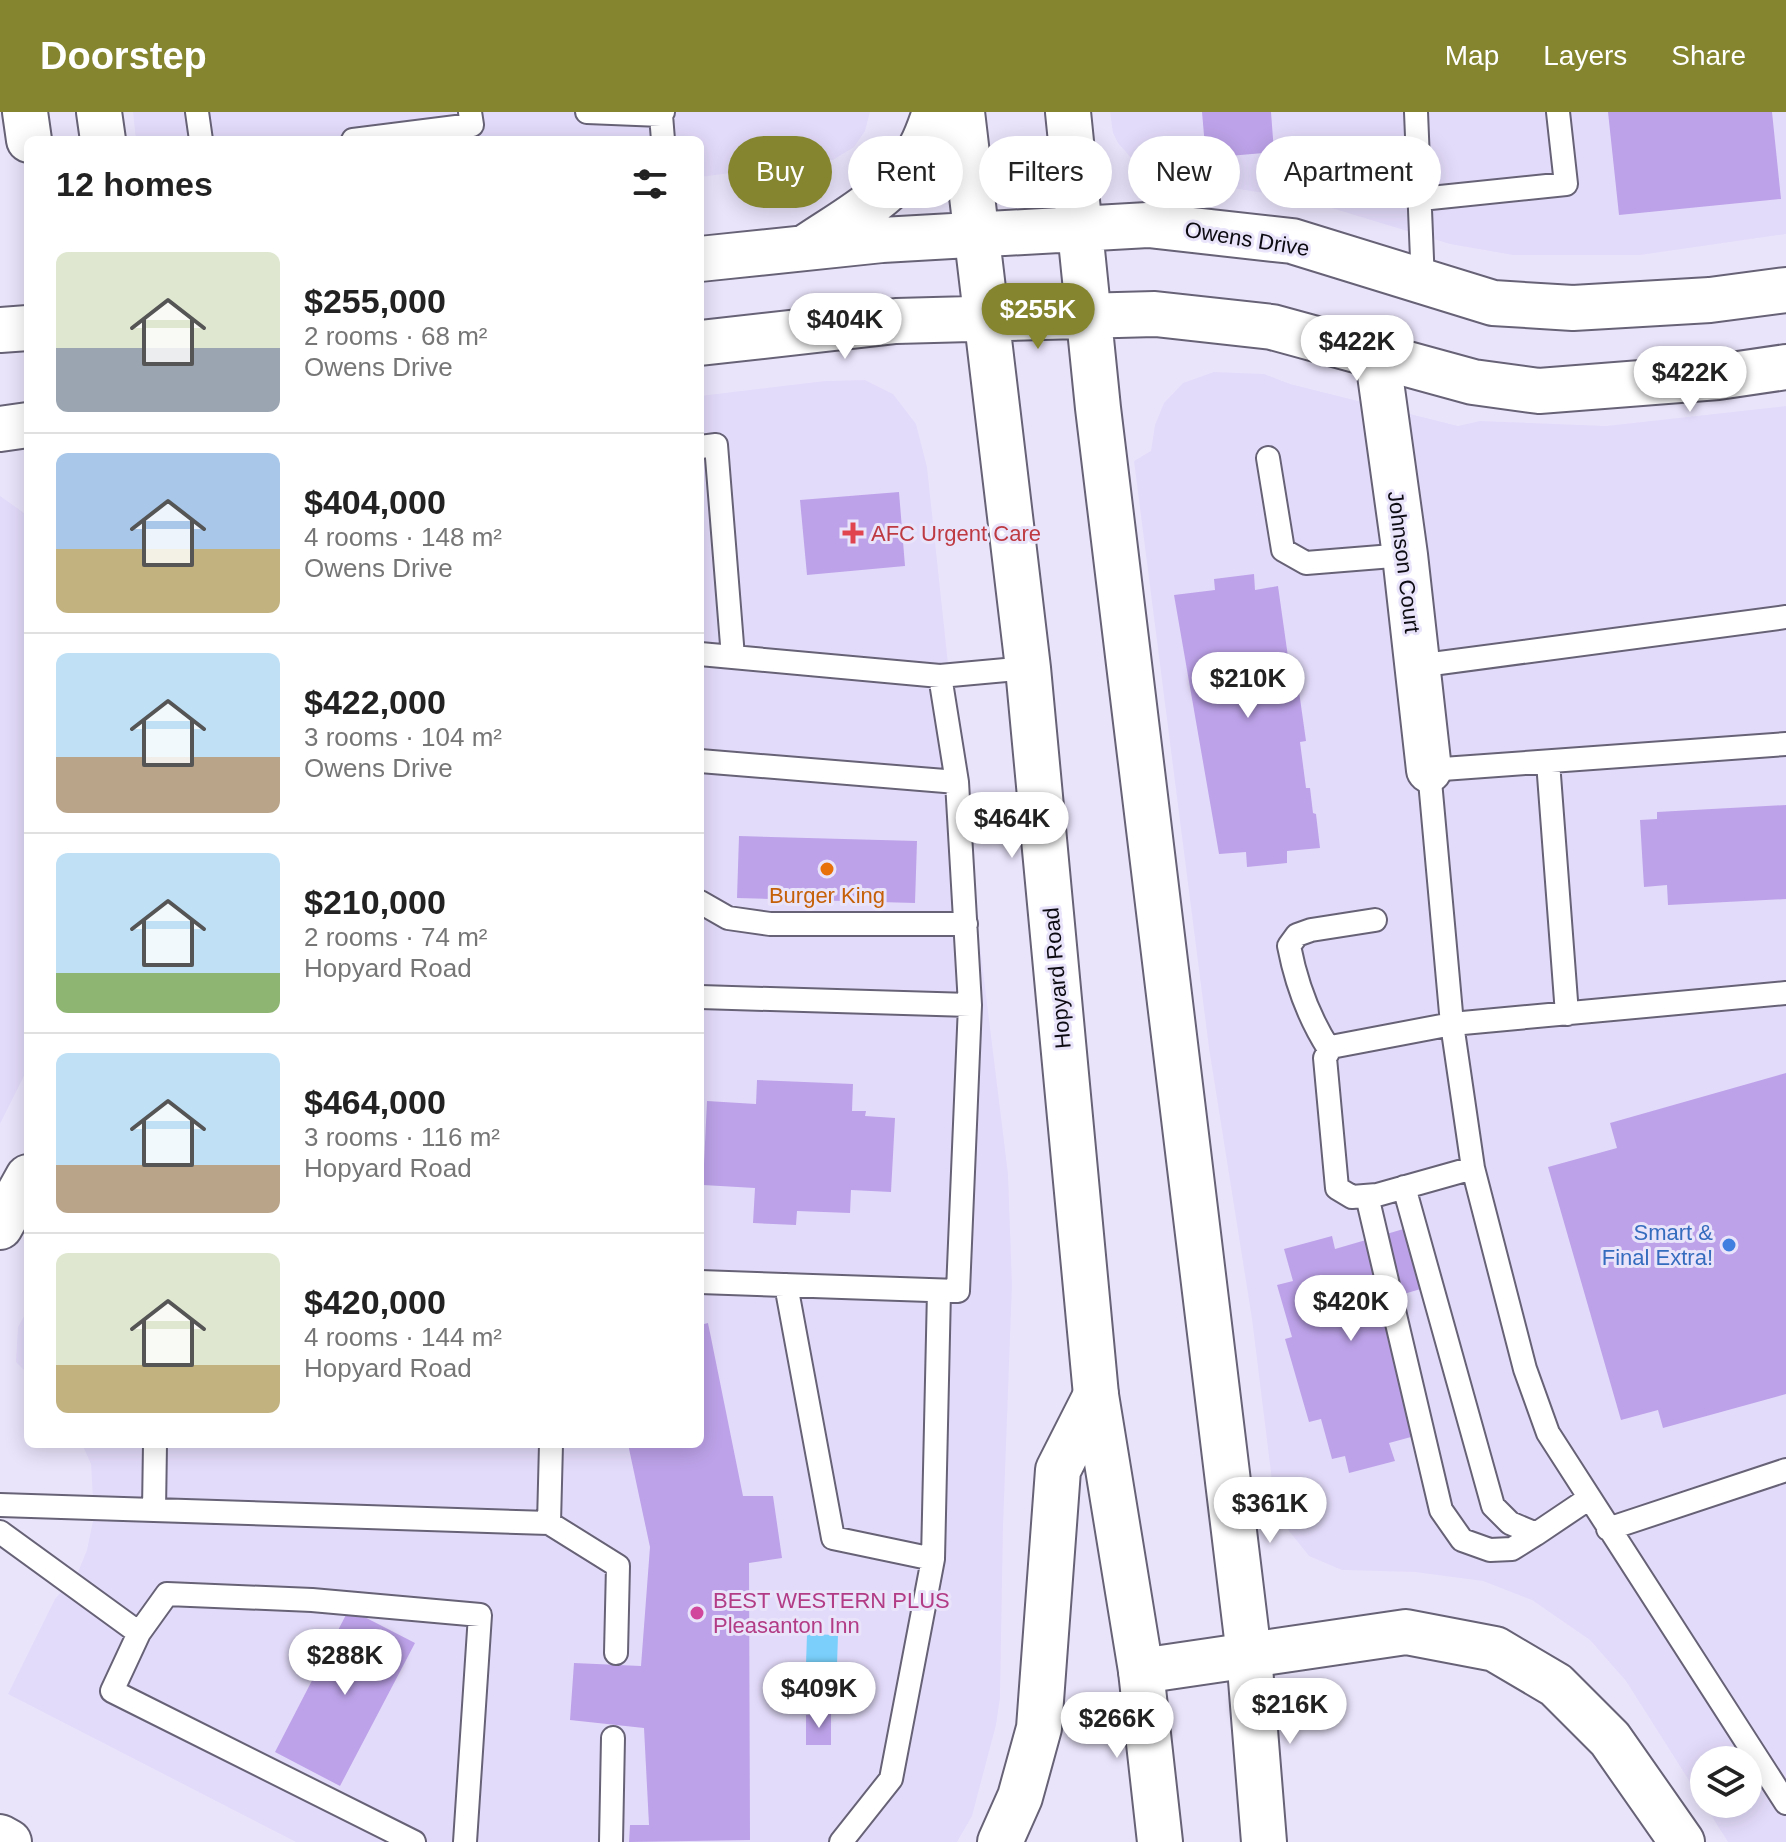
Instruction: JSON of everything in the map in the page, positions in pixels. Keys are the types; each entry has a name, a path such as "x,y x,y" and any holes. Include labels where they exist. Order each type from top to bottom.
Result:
{"main road":[{"path":"25,112 28,136"},
{"path":"99,112 102,136"},
{"path":"804,248 878,198 900,176 920,150 935,112"},
{"name":"Hopyard Road","path":"962,112 1028,668 1096,1395 1141,1671 1160,1842"},
{"path":"1068,112 1088,316 1249,1655 1264,1842"},
{"name":"Owens Drive","path":"704,259 804,248 1148,225 1292,241 1493,303 1573,308 1710,300 1786,290"},
{"path":"704,343 896,321 1155,314 1272,327 1377,353 1473,382 1539,391 1584,389 1775,362"},
{"path":"0,330 24,328"},
{"name":"Johnson Court","path":"1377,353 1405,555 1429,770"},
{"path":"0,429 24,426"},
{"path":"0,1227 24,1184"},
{"path":"1000,1842 1020,1797 1039,1728 1058,1470 1096,1395"},
{"path":"1141,1671 1406,1632 1495,1649 1556,1685 1610,1739 1682,1842"}],"lane":[{"path":"197,112 200,136"},
{"path":"424,136 472,125 470,112"},
{"path":"587,112 662,114 663,136"},
{"path":"1416,112 1417,136"},
{"path":"1441,197 1566,184 1558,112"},
{"path":"1421,208 1423,283"},
{"path":"704,446 716,445 733,657"},
{"path":"1268,458 1283,550 1306,563 1405,555"},
{"path":"1417,666 1786,617"},
{"path":"704,654 940,676 1028,668"},
{"path":"704,1282 958,1291 970,1005 957,782 940,676"},
{"path":"1786,744 1429,770 1452,1024 1473,1168 1525,1369 1548,1433 1786,1803"},
{"path":"704,761 957,782"},
{"path":"1548,762 1567,1014"},
{"path":"704,904 728,918 770,924 966,924"},
{"path":"1329,1049 1315,1027 1293,968 1289,946 1297,935 1311,930 1375,920"},
{"path":"1473,1168 1367,1196 1352,1197 1337,1188 1325,1058 1329,1049 1452,1024 1786,993"},
{"path":"704,997 970,1005"},
{"path":"1404,1187 1493,1506 1510,1523 1536,1534"},
{"path":"1367,1196 1441,1510 1462,1540 1490,1550 1512,1549 1588,1499"},
{"path":"786,1285 833,1538 933,1559"},
{"path":"841,1842 891,1779 933,1559 939,1291"},
{"path":"154,1510 155,1448"},
{"path":"549,1523 551,1448"},
{"path":"1608,1529 1786,1470"},
{"path":"0,1505 549,1523 618,1566 616,1653"},
{"path":"0,1532 139,1633"},
{"path":"414,1842 112,1691 139,1633 167,1594 312,1600 480,1615 465,1842"},
{"path":"611,1842 613,1738"}],"shaded area":[{"path":"133,112 870,112 862,136 848,136 848,151 833,160 832,136 728,136 728,173 704,176 704,136 136,136"},
{"path":"1110,112 1786,112 1786,234 1640,255 1513,255 1450,244 1332,208 1441,208 1441,136 1256,136 1256,192 1240,189 1240,136 1128,136 1128,154 1113,133"},
{"path":"1214,372 1264,374 1290,384 1458,426 1480,421 1606,426 1786,406 1786,1842 1728,1842 1713,1818 1762,1818 1762,1746 1690,1746 1690,1782 1626,1681 1590,1640 1532,1600 1483,1581 1415,1572 1342,1570 1309,1556 1285,1526 1274,1497 1252,1319 1209,1048 1134,461 1151,451 1155,425 1164,403 1183,383"},
{"path":"865,380 893,394 916,424 927,467 966,832 1008,1174 1012,1284 1000,1698 972,1816 957,1842 296,1842 8,1694 55,1599 78,1572 87,1550 94,1516 91,1464 84,1448 704,1448 704,396 825,381"},
{"path":"0,496 24,513 24,1076 0,1124"},
{"path":"24,1316 24,1370 16,1362 18,1327"}],"water":[{"path":"807,1634 838,1635 836,1695 805,1695"}],"building":[{"path":"1202,112 1271,112 1273,136 1256,136 1256,154 1240,155 1240,136 1204,136"},
{"path":"1608,112 1772,112 1781,199 1619,215"},
{"name":"AFC Urgent Care","path":"899,492 905,566 807,575 800,500"},
{"path":"1254,574 1255,590 1278,586 1289,664 1295,663 1306,741 1300,742 1306,788 1310,788 1320,848 1287,851 1287,863 1247,867 1246,852 1219,854 1174,595 1215,590 1214,579"},
{"path":"1786,805 1786,899 1668,905 1667,885 1644,887 1640,820 1657,819 1657,812"},
{"name":"Burger King","path":"739,836 917,841 915,903 737,898"},
{"path":"1786,1073 1786,1394 1663,1428 1658,1410 1621,1420 1548,1167 1617,1148 1610,1123"},
{"path":"757,1080 853,1084 852,1111 866,1111 865,1116 895,1118 891,1192 851,1190 850,1213 797,1211 796,1225 753,1223 755,1188 704,1185 704,1164 707,1101 756,1104"},
{"path":"1407,1228 1424,1288 1380,1301 1402,1380 1422,1434 1389,1443 1395,1461 1349,1473 1345,1456 1332,1459 1321,1419 1309,1422 1285,1339 1292,1337 1277,1285 1293,1281 1284,1249 1332,1236 1335,1249"},
{"name":"BEST WESTERN PLUS Pleasanton Inn","path":"708,1323 743,1496 773,1496 782,1558 749,1563 750,1840 629,1842 630,1825 649,1825 644,1728 570,1720 574,1663 641,1666 650,1547 629,1448 704,1448 704,1324"},
{"path":"349,1609 415,1643 340,1786 275,1752"},
{"path":"831,1714 831,1745 806,1745 806,1715"}],"place":[{"name":"AFC Urgent Care","path":"853,533"},
{"name":"Burger King","path":"827,869"},
{"name":"Smart & Final Extra!","path":"1729,1245"},
{"name":"BEST WESTERN PLUS Pleasanton Inn","path":"697,1613"}]}
